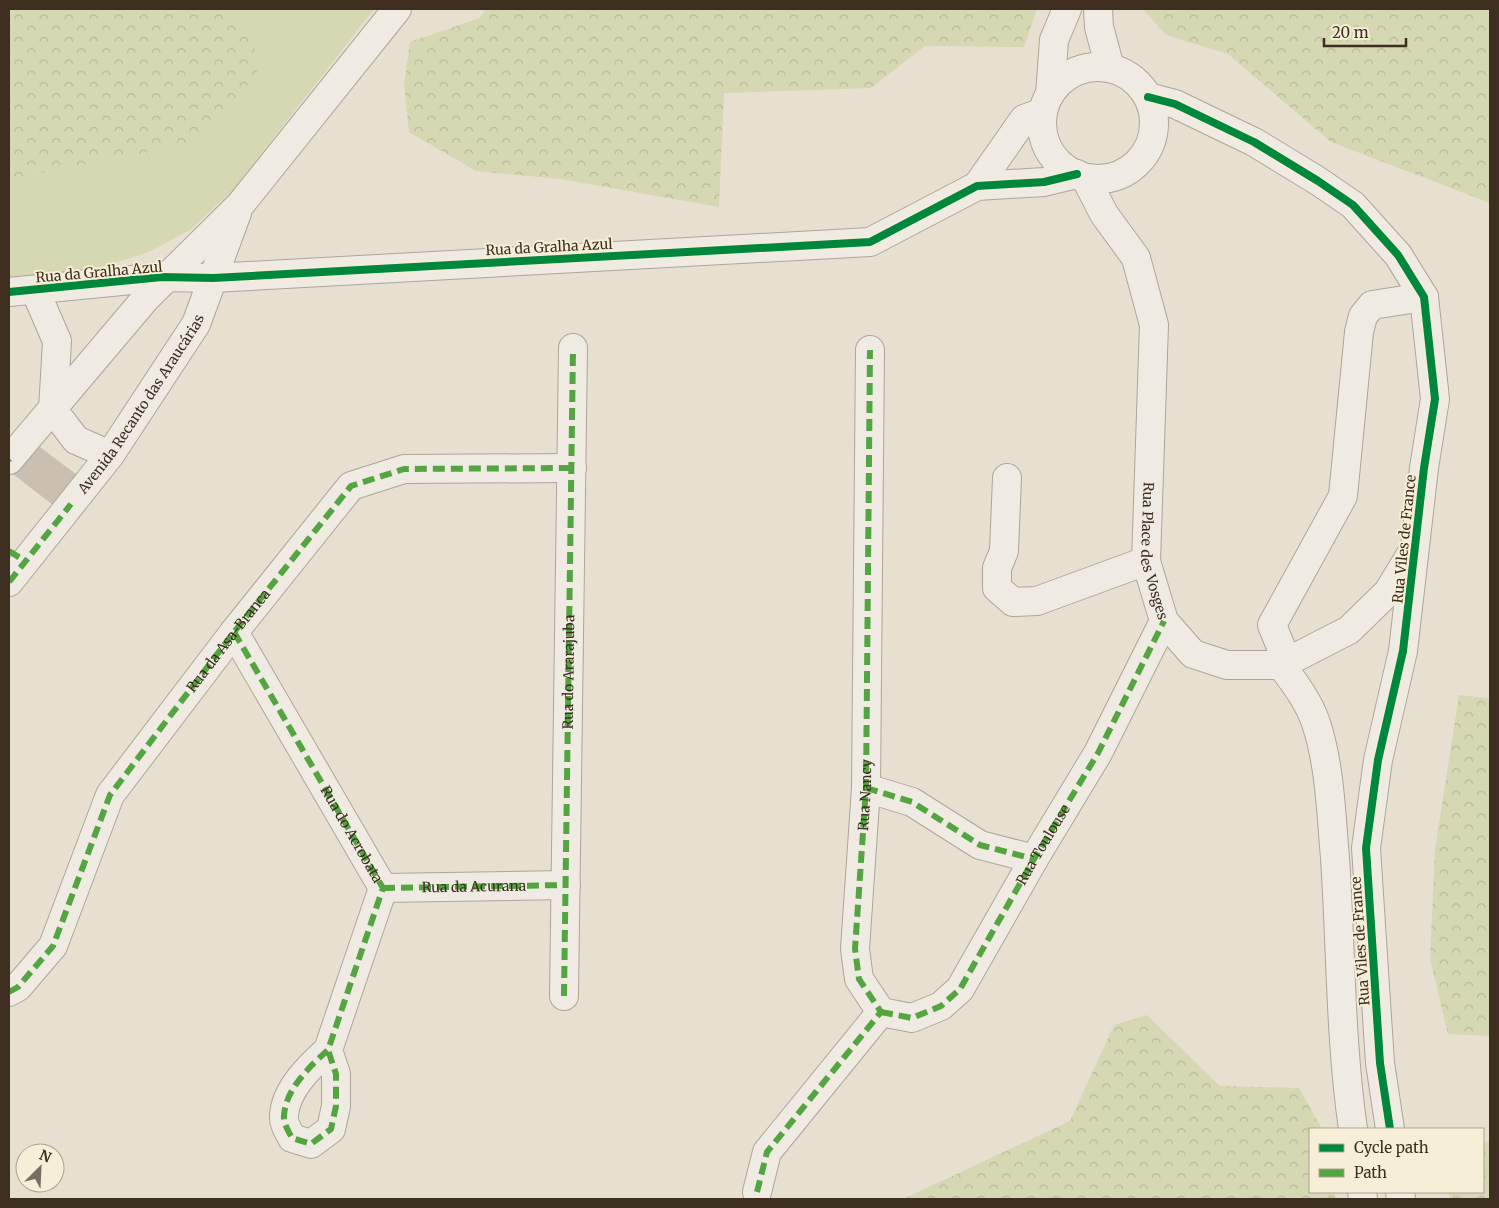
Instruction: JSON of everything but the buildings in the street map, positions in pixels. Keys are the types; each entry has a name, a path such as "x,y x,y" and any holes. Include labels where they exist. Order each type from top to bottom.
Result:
{"street":[{"name":"Avenida Recanto das Araucárias","path":"9,460 146,298 240,205 397,9"},
{"path":"1047,103 1056,84 1075,70 1098,66 1122,71 1141,85 1153,106 1155,130 1148,152 1132,170 1109,179 1081,177 1064,169 1048,151 1041,128 1047,103 1054,40 1067,9"},
{"path":"1098,9 1098,27 1110,68"},
{"name":"Rua Viles de France","path":"1148,97 1175,104 1254,142 1353,205 1398,255 1424,297 1435,399 1424,468 1403,651 1378,760 1366,848 1380,1063 1390,1128"},
{"name":"Rua da Gralha Azul","path":"977,186 1024,119 1047,103"},
{"name":"Rua da Gralha Azul","path":"22,291 168,277 213,278 870,242 977,186 1044,182 1081,177"},
{"name":"Rua Place des Vosges","path":"1081,177 1104,214 1136,258 1154,325 1146,561 1164,621 1193,654 1227,665 1284,663 1349,630 1388,592 1416,546"},
{"name":"Avenida Recanto das Araucárias","path":"14,564 110,456 196,324 240,205"},
{"path":"22,291 57,341 53,410 76,440 110,456"},
{"name":"Rua Viles de France","path":"1353,1128 1346,1080 1329,776 1316,722 1284,663 1272,625 1343,496 1359,332 1364,316 1372,305 1424,297"},
{"name":"Rua do Ararajuba","path":"564,996 573,348"},
{"name":"Rua Nancy","path":"870,350 866,788 856,949 859,979 881,1012"},
{"name":"Rua da Asa-Branca","path":"9,992 18,987 54,946 110,795 234,632 351,486 404,469 572,468"},
{"path":"1007,478 1004,551 997,568 997,588 1013,602 1037,601 1146,561"},
{"name":"Rua Toulouse","path":"881,1012 912,1018 941,1006 960,989 1034,859 1098,753 1164,621"},
{"name":"Rua do Acrobata","path":"234,632 383,888 328,1050"},
{"path":"866,788 912,802 980,845 1034,859"},
{"name":"Rua da Acurana","path":"383,888 566,885"},
{"path":"757,1192 767,1152 881,1012"}],"green space":[{"path":"9,9 221,9 251,24 258,70 229,113 178,147 9,179"},
{"path":"221,9 374,9 232,191 190,230 149,252 78,275 9,281 9,179 178,147 251,24"},
{"path":"486,9 1037,9 1024,47 925,46 871,88 724,93 719,207 561,179 476,171 409,132 404,85 410,42 480,18"},
{"path":"1143,9 1490,9 1490,203 1331,142 1228,54 1166,35"},
{"path":"1459,695 1490,698 1490,1036 1448,1034 1430,959 1435,849"},
{"path":"1147,1015 1220,1086 1299,1088 1321,1128 1309,1128 1309,1193 1334,1193 1336,1199 903,1199 1070,1121 1114,1025"},
{"path":"1490,1141 1490,1199 1449,1199 1449,1193 1484,1193 1484,1143"}],"marked path":[{"path":"564,996 573,348"},
{"path":"757,1192 767,1152 881,1012 859,979 855,949 866,788 870,350"},
{"path":"9,992 18,987 53,946 110,795 234,632 351,486 404,469 572,468"},
{"path":"9,582 71,504"},
{"path":"9,551 25,561"},
{"path":"881,1012 912,1018 941,1006 960,989 1034,859 1098,753 1164,621"},
{"path":"234,632 383,888 328,1050 300,1079 285,1106 284,1122 292,1138 311,1144 331,1129 336,1106 336,1074 328,1050"},
{"path":"866,788 912,802 980,845 1034,859"},
{"path":"383,888 566,885"}],"cycle path":[{"path":"1148,97 1175,104 1254,142 1353,205 1398,255 1424,297 1435,399 1424,468 1403,651 1378,760 1366,848 1380,1063 1390,1128"},
{"path":"9,292 162,277 213,278 870,242 977,186 1044,182 1077,174"}]}
